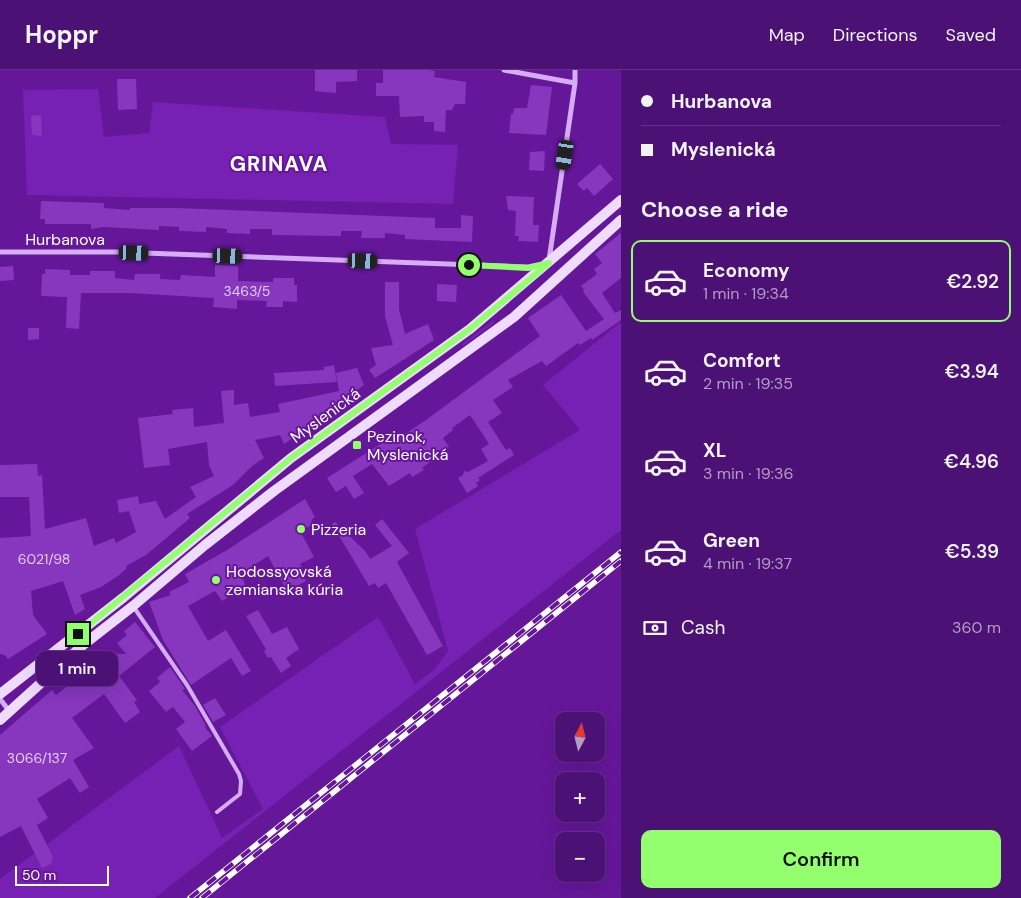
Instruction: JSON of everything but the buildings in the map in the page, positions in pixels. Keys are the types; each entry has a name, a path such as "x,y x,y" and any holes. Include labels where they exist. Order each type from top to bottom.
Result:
{"main road":[{"name":"Myslenická","path":"0,694 124,597 291,458 470,329 621,200"},
{"name":"Myslenická","path":"0,720 83,645 133,606 205,545 274,491 514,317 621,220"}],"street":[{"path":"504,70 575,83"},
{"path":"549,263 575,83 575,70"},
{"name":"Hurbanova","path":"0,252 115,252 528,268 549,263"},
{"path":"0,699 10,712"}],"lane":[{"path":"133,606 187,685 242,781 240,794 217,812"}],"shaded area":[{"path":"98,89 104,137 149,133 153,102 385,117 391,144 458,145 453,204 27,195 23,90"},
{"path":"494,320 494,323 463,346 462,344"},
{"path":"621,322 621,530 155,898 0,898 0,879 179,746 222,838 263,809 220,727 378,617 415,684 434,670 448,651 415,529 580,430 543,385"}],"railway":[{"path":"190,898 621,552"},
{"path":"202,898 621,561"}],"place":[{"name":"Pezinok, Myslenická","path":"357,445"},
{"name":"Pizzeria","path":"301,529"},
{"name":"Hodossyovská zemianska kúria","path":"216,580"}],"district":[{"name":"GRINAVA","path":"279,164"}],"route":[{"path":"78,634 291,458 470,329 549,263 528,268 469,265"}]}
